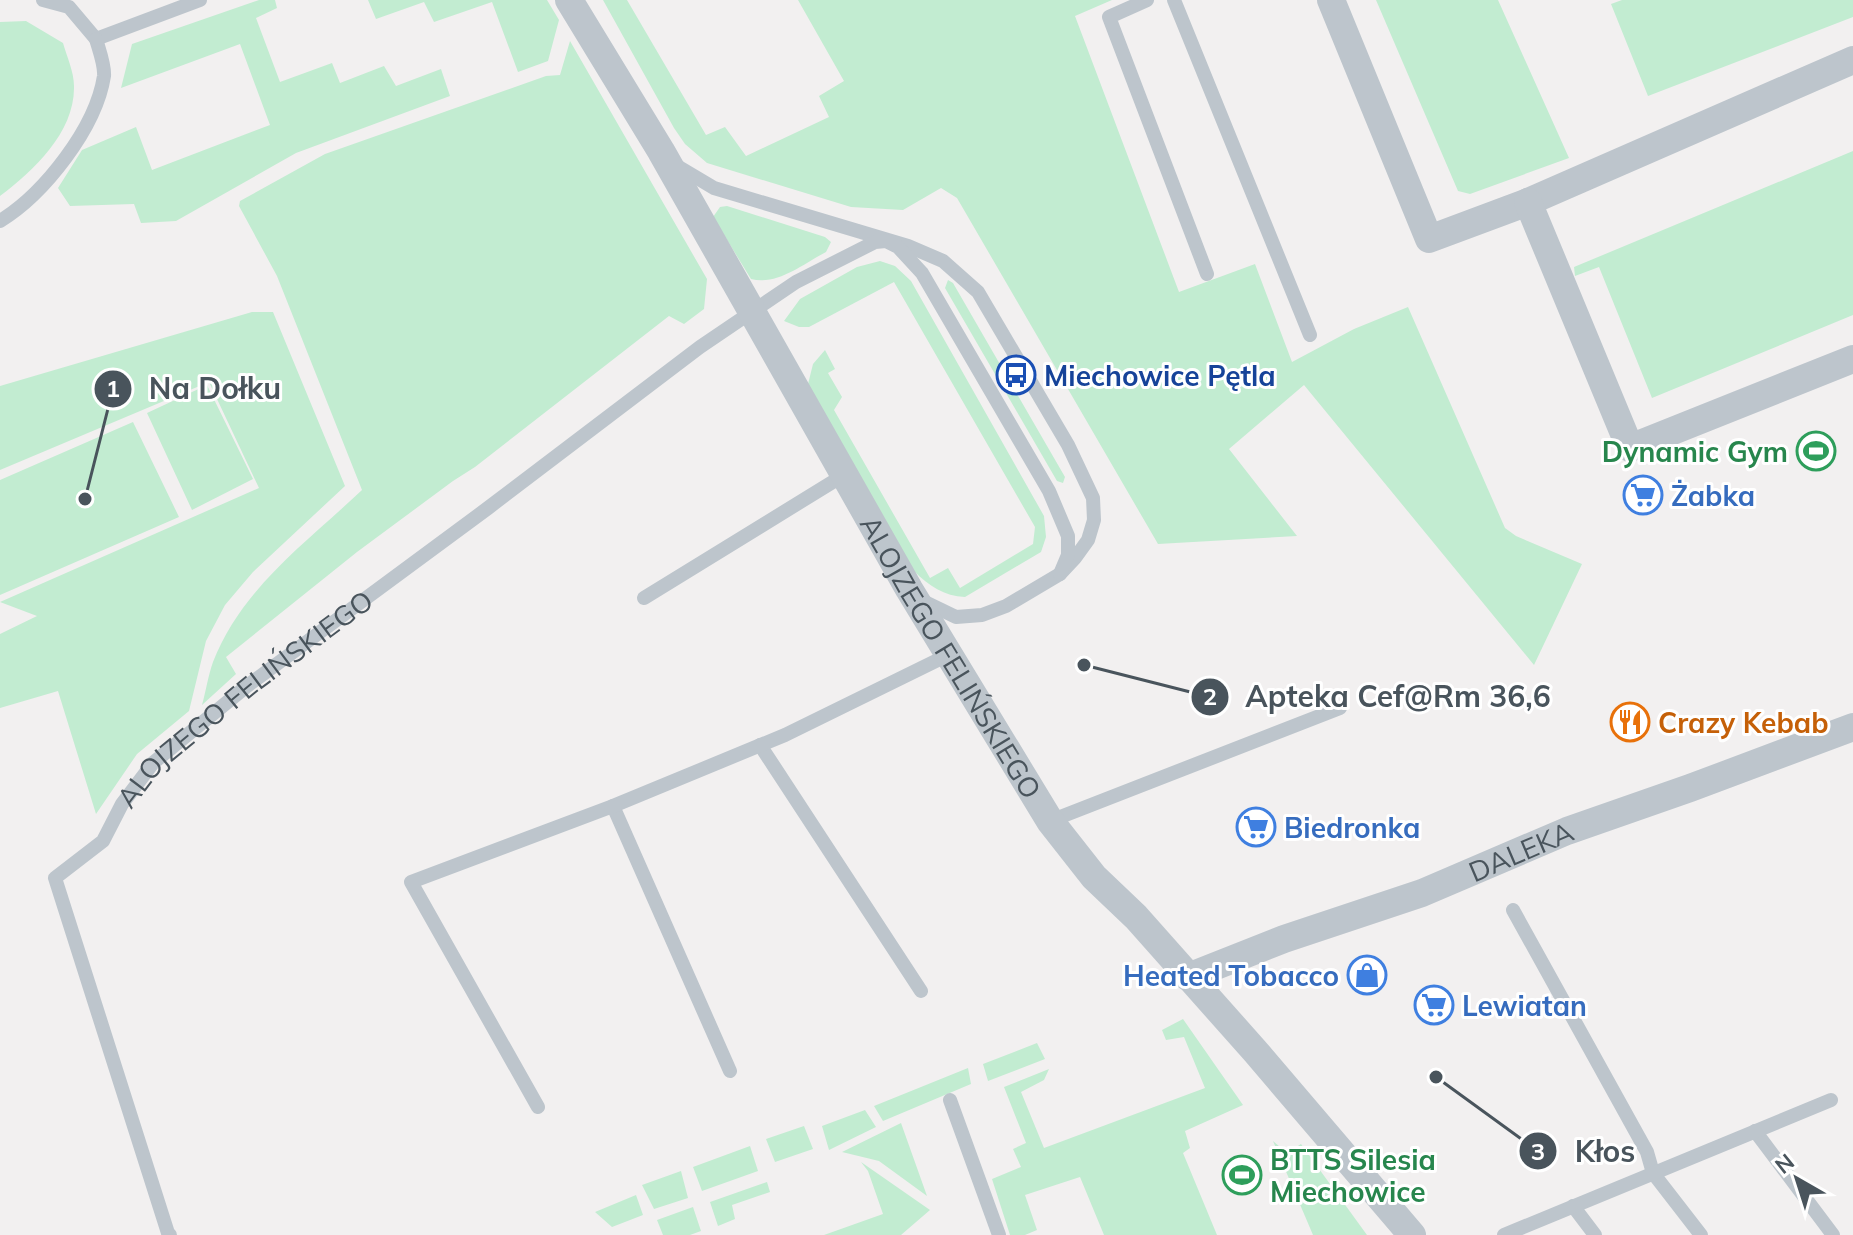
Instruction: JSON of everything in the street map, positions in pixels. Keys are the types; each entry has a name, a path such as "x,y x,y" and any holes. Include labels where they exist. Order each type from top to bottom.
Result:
{"street":[{"name":"ALOJZEGO FELIŃSKIEGO","path":"569,0 661,151 909,589 1050,821 1094,877 1136,917 1412,1235"},
{"path":"1331,0 1429,239 1528,202 1853,60"},
{"path":"1528,202 1630,448 1853,359"},
{"name":"DALEKA","path":"1188,977 1284,939 1422,893 1567,831 1853,727"}],"lane":[{"path":"0,221 16,211 66,159 92,113 105,73 96,39 69,7 43,0"},
{"path":"96,39 200,0"},
{"path":"1147,0 1109,17 1207,274"},
{"path":"1174,0 1310,335"},
{"path":"661,151 683,171 714,188 929,254 963,276 978,292 1083,473 1093,498 1094,520 1088,540 1060,574 1006,606 982,615 956,617 932,607 909,589"},
{"path":"751,311 796,282 875,242 886,241 909,256 932,288 1049,491 1068,536 1068,555 1060,574"},
{"name":"ALOJZEGO FELIŃSKIEGO","path":"170,1235 55,878 103,841 122,804 153,763 247,686 751,311"},
{"path":"644,598 844,475"},
{"path":"538,1107 411,882 613,806 760,745 948,655"},
{"path":"1050,821 1340,708"},
{"path":"760,745 921,991"},
{"path":"613,806 730,1071"},
{"path":"1513,910 1647,1152 1653,1173 1701,1235"},
{"path":"950,1100 999,1235"},
{"path":"1504,1235 1831,1100"},
{"path":"1755,1131 1833,1235"},
{"path":"1573,1206 1595,1235"}],"green space":[{"path":"259,0 275,0 277,8 256,18 280,82 332,63 340,83 384,66 396,86 441,69 450,96 296,153 176,221 141,223 134,204 70,206 58,188 82,150 136,127 152,170 270,125 240,44 121,88 132,44"},
{"path":"368,0 547,0 559,20 548,61 518,72 492,2 434,22 424,2 376,19"},
{"path":"603,0 627,0 706,135 725,127 746,156 829,117 819,96 844,81 798,0 1112,0 1075,16 1179,292 1255,264 1292,362 1354,329 1408,307 1505,528 1516,536 1582,564 1534,665 1304,385 1229,449 1297,536 1158,544 957,198 941,188 903,210 851,207 707,163 685,144 674,128"},
{"path":"1376,0 1498,0 1569,158 1470,194 1458,191"},
{"path":"1622,0 1853,0 1853,17 1648,96 1611,4"},
{"path":"26,21 63,43 73,75 73,103 68,119 50,148 39,162 0,196 0,22"},
{"path":"570,41 707,279 704,309 684,324 669,316 475,467 357,552 226,657 236,674 202,705 213,662 241,611 277,568 362,490 277,276 239,206 240,201 325,154 546,76 560,75"},
{"path":"1853,151 1853,315 1652,398 1599,267 1575,276 1574,267"},
{"path":"727,206 825,237 831,242 826,252 790,273 770,279 751,279 713,217 720,207"},
{"path":"880,261 895,266 911,281 1044,516 1046,537 1041,552 965,597 937,589 914,571 808,384 813,364 825,350 835,369 828,373 842,397 834,410 930,578 948,568 960,588 1033,544 1035,527 894,282 809,327 784,321 800,299 857,267"},
{"path":"948,280 953,283 1065,477 1063,483 1057,481 945,288"},
{"path":"252,312 273,312 345,486 253,572 225,605 206,641 189,711 137,754 96,814 58,691 0,708 0,634 37,616 0,602 259,488 209,382 0,470 0,386"},
{"path":"207,385 253,479 192,510 147,413"},
{"path":"133,422 179,517 0,595 0,480"},
{"path":"1183,1019 1243,1105 1185,1131 1190,1148 1183,1153 1217,1235 1104,1235 1080,1177 1025,1195 1037,1230 1025,1235 1010,1235 992,1179 1021,1167 1013,1149 1026,1143 1004,1087 1049,1069 1044,1080 1021,1092 1044,1148 1205,1088 1184,1037 1166,1040 1162,1030"},
{"path":"1037,1043 1045,1059 988,1081 983,1064"},
{"path":"968,1068 971,1084 883,1121 874,1106"},
{"path":"865,1110 876,1127 829,1150 822,1126"},
{"path":"901,1123 927,1196 879,1161 842,1152"},
{"path":"804,1126 813,1149 775,1162 766,1139"},
{"path":"1273,1141 1287,1153 1301,1144 1367,1235 1313,1235"},
{"path":"750,1146 758,1171 702,1191 693,1167"},
{"path":"861,1162 930,1210 901,1235 824,1235 883,1214 868,1171"},
{"path":"681,1171 688,1198 654,1209 642,1185"},
{"path":"767,1182 770,1192 732,1205 735,1219 718,1226 710,1202"},
{"path":"636,1195 643,1215 612,1227 595,1212"},
{"path":"693,1207 701,1231 690,1235 663,1235 657,1220"}],"place":[{"name":"Miechowice Pętla","path":"1016,375"},
{"name":"Dynamic Gym","path":"1816,451"},
{"name":"Żabka","path":"1643,495"},
{"name":"Na Dołku","path":"85,499"},
{"name":"Apteka Cef@Rm 36,6","path":"1084,665"},
{"name":"Crazy Kebab","path":"1630,722"},
{"name":"Biedronka","path":"1256,827"},
{"name":"Heated Tobacco","path":"1367,975"},
{"name":"Lewiatan","path":"1434,1005"},
{"name":"Kłos","path":"1436,1077"},
{"name":"BTTS Silesia Miechowice","path":"1242,1175"}]}
